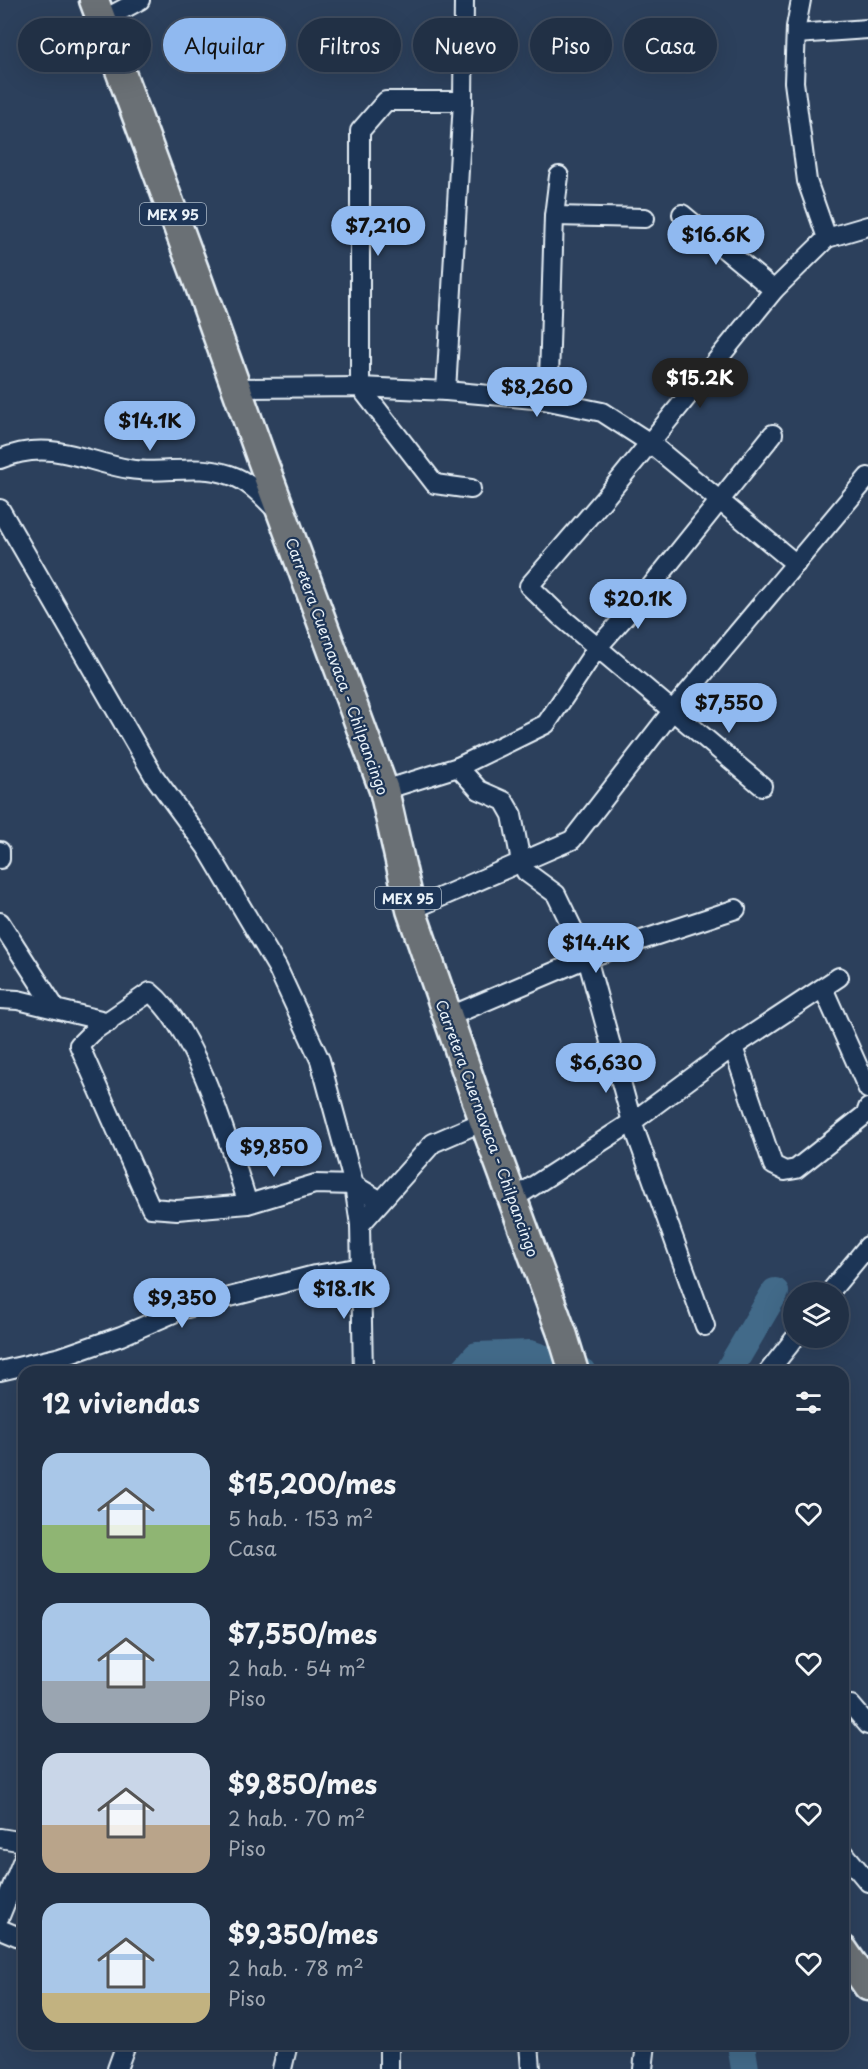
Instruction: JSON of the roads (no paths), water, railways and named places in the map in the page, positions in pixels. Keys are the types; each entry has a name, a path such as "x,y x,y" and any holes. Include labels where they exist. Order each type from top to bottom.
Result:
{"main road":[{"name":"Carretera Cuernavaca - Chilpancingo","path":"98,10 384,790 411,910 572,1366"},
{"path":"849,1959 868,1986"}],"street":[{"path":"98,10 140,0"},
{"path":"446,391 463,101 464,0"},
{"path":"801,0 796,34 794,81 807,181 827,238"},
{"path":"796,34 868,29"},
{"path":"463,101 386,101 360,131 360,387 435,484 471,489"},
{"path":"544,400 549,378 554,216 559,176"},
{"path":"682,214 774,290"},
{"path":"554,216 645,218"},
{"path":"762,786 597,648 529,586 650,443 774,290 827,238 868,226"},
{"path":"240,398 360,387 446,391 544,400 602,412 650,443 796,564"},
{"path":"384,790 458,767 546,724 597,648 721,502 773,434"},
{"path":"0,459 30,449 77,454 130,470 204,468 232,475 256,490 284,518"},
{"path":"411,910 572,840 673,710 868,477"},
{"path":"0,509 154,776 206,847 277,967 320,1060 354,1185 360,1225 363,1366"},
{"path":"458,767 479,790 504,801 512,815 521,862 526,872 556,894 587,958 632,1122 705,1326"},
{"path":"0,851 0,859"},
{"path":"448,1017 587,958 736,909"},
{"path":"0,922 56,1009"},
{"path":"513,1199 632,1122 733,1047 839,977"},
{"path":"823,988 868,1089"},
{"path":"248,1204 210,1091 182,1032 163,1003 150,992 92,1032 79,1045 151,1208 177,1209 248,1204 315,1184 354,1185 381,1201"},
{"path":"0,999 18,1000 109,1022"},
{"path":"733,1047 773,1165 784,1171 796,1169 866,1114 868,1108"},
{"path":"360,1225 433,1143 484,1120"},
{"path":"838,1282 868,1246"},
{"path":"22,1366 61,1357 120,1336 183,1309 315,1275 362,1267"},
{"path":"773,1366 787,1348"},
{"path":"0,1371 18,1367"},
{"path":"849,1705 868,1725"},
{"path":"0,1838 18,1841"},
{"path":"849,1859 868,1882"},
{"path":"0,1916 18,1872"},
{"path":"0,1929 18,1936"},
{"path":"117,2069 124,2050"},
{"path":"282,2069 287,2050"},
{"path":"388,2069 389,2050"},
{"path":"530,2050 531,2069"},
{"path":"643,2069 645,2050"}],"waterway":[{"path":"732,1366 775,1292"},
{"path":"468,1366 477,1356 530,1354 565,1366"},
{"path":"742,2050 745,2069"}]}
